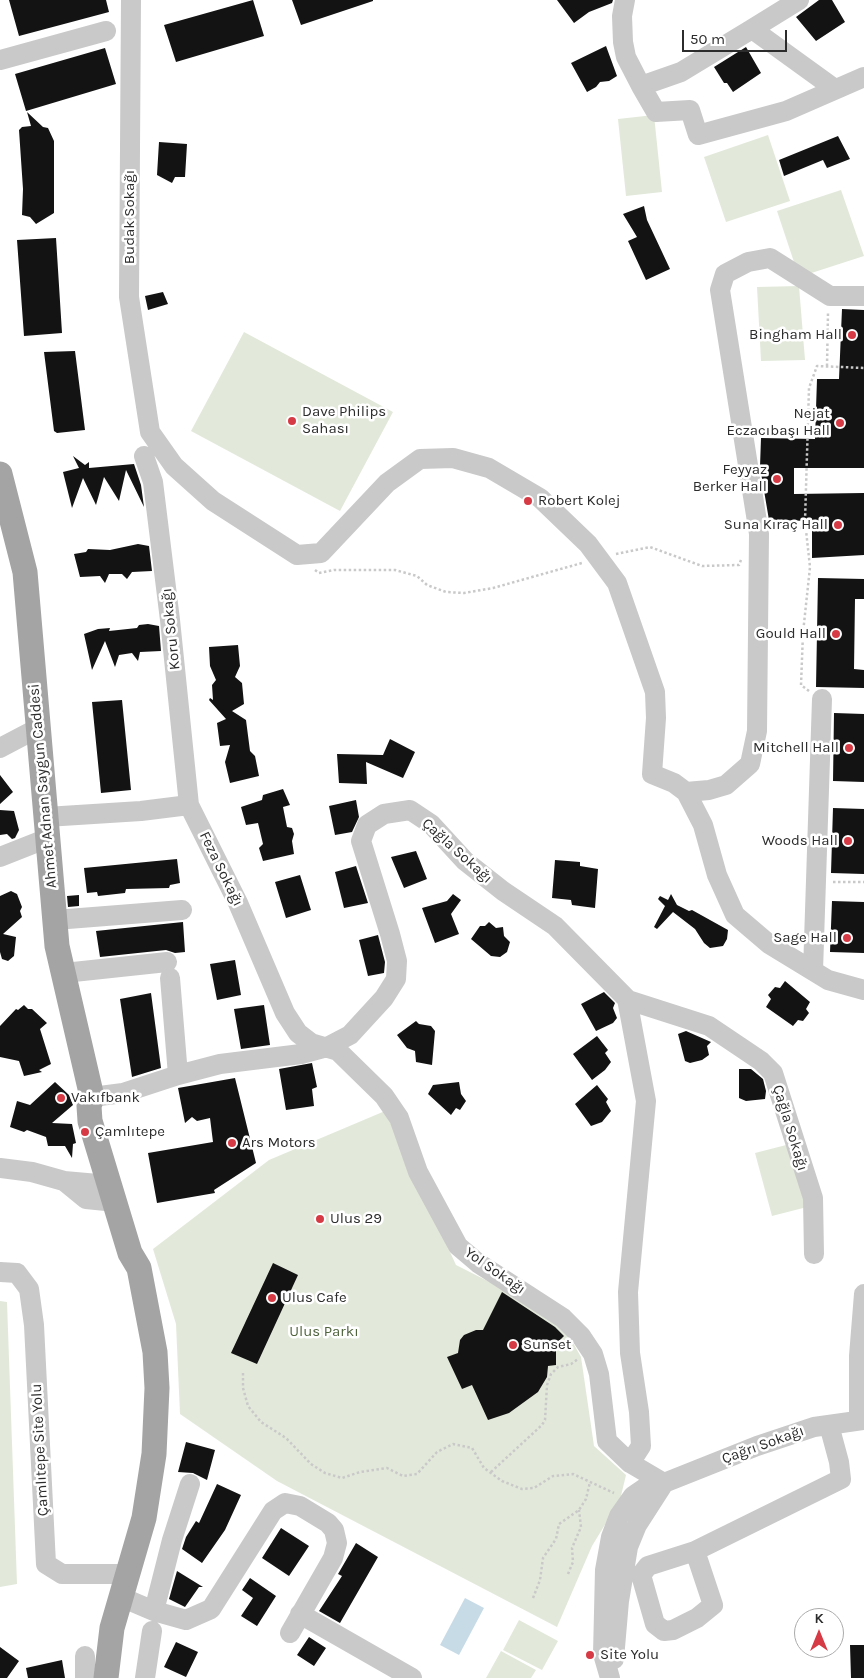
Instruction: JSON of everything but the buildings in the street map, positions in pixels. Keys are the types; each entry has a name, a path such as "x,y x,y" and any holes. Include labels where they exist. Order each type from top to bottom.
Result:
{"main road":[{"name":"Ahmet Adnan Saygun Caddesi","path":"0,474 25,572 57,946 92,1097 104,1110 118,1188 122,1224 130,1253 139,1268 155,1352 157,1388 154,1454 144,1518 112,1628 106,1678"},
{"name":"Ahmet Adnan Saygun Caddesi","path":"118,1188 140,1239 142,1254 139,1268"}],"street":[{"path":"625,0 622,16 623,42 626,57 641,86 656,112 690,110 698,135 786,111 864,77"},
{"path":"641,86 681,72 799,0"},
{"name":"Budak Sokağı","path":"135,1 129,297 150,432 174,466 213,501 296,555 321,553 387,483 420,459 453,458 489,468 540,498 588,544 599,558"},
{"path":"752,29 835,89"},
{"path":"0,60 106,31"},
{"path":"686,792 709,790 726,785 750,764 757,730 758,538 720,290 725,274 748,262 770,258 830,296 864,296"},
{"name":"Koru Sokağı","path":"144,456 153,482 170,620 189,805"},
{"path":"599,558 617,583 655,692 656,718 652,774 674,783 686,792 703,825 717,875 735,915 769,944 813,972 828,980 864,990"},
{"path":"813,972 822,699"},
{"path":"0,748 38,728"},
{"path":"0,857 47,828 141,811 189,805"},
{"name":"Feza Sokağı","path":"189,805 238,903 285,1014 298,1033 311,1044 326,1048"},
{"name":"Çağla Sokağı","path":"92,1097 124,1093 178,1075 220,1064 301,1054 326,1048 350,1035 384,998 396,979 397,961 361,841 367,825 384,814 410,810 431,824 465,862 503,892 555,926 627,999 672,1016 710,1026 761,1061 773,1073 813,1198 814,1254"},
{"path":"55,920 182,910"},
{"path":"64,973 168,970 178,1075"},
{"path":"627,999 646,1101 628,1292 630,1353 639,1412 641,1446 630,1463"},
{"name":"Yol Sokağı","path":"326,1048 338,1051 359,1070 384,1096 399,1118 418,1172 458,1246 484,1267 563,1318 582,1336 593,1354 599,1374 607,1441 630,1463 664,1482"},
{"path":"0,1168 32,1172 64,1181 118,1188"},
{"path":"64,1181 97,1210 122,1224"},
{"path":"86,1199 106,1201 118,1188"},
{"name":"Çamlıtepe Site Yolu","path":"0,1272 17,1273 29,1289 34,1325 46,1564 62,1574 124,1585"},
{"path":"861,1419 859,1356 864,1294"},
{"name":"Çağrı Sokağı","path":"610,1678 603,1654 605,1570 614,1530 620,1516 633,1496 652,1483 664,1482 757,1446 814,1427 861,1419"},
{"path":"695,1551 841,1479 839,1462 829,1425"},
{"name":"Çağrı Sokağı","path":"610,1678 615,1654 619,1601 628,1547 637,1525 664,1482"},
{"path":"154,1611 172,1540 190,1484"},
{"path":"124,1585 154,1611 186,1620 211,1609 274,1511 285,1503 300,1506 328,1523 334,1530 337,1543 333,1558 290,1633"},
{"path":"300,1614 412,1678"},
{"path":"145,1678 152,1631"},
{"path":"85,1678 86,1656"}],"path":[{"path":"827,366 829,306"},
{"path":"822,699 801,685 803,632 810,567 806,528 809,388 817,366 864,368"},
{"path":"311,568 319,573 334,570 395,570 417,576 427,585 446,592 464,593 493,588 599,558 650,547 702,566 739,565 750,544 772,528 806,528"},
{"path":"816,882 864,882"},
{"path":"491,1472 546,1420 547,1385 551,1374 558,1367 571,1364 581,1357"},
{"path":"243,1373 243,1388 248,1406 261,1422 286,1438 311,1464 326,1473 342,1478 360,1472 387,1468 403,1476 417,1474 437,1452 453,1444 472,1448 484,1468 502,1481 522,1489 534,1488 553,1476 574,1474 608,1492 633,1496"},
{"path":"533,1598 540,1580 544,1558 556,1539 559,1524 579,1510 586,1499 590,1482"},
{"path":"568,1574 573,1562 572,1548 581,1527 579,1510"}],"green space":[{"path":"654,115 662,192 626,196 618,119"},
{"path":"768,135 790,201 726,222 704,157"},
{"path":"841,190 864,256 799,277 777,211"},
{"path":"799,286 805,360 761,361 757,287"},
{"name":"Dave Philips Sahası","path":"244,332 393,412 340,511 191,431"},
{"name":"Ulus Parkı","path":"385,1111 456,1265 543,1309 567,1332 581,1357 594,1446 626,1475 620,1500 592,1546 557,1627 277,1481 180,1414 176,1324 153,1249 269,1160"},
{"path":"790,1144 807,1207 772,1216 755,1153"},
{"path":"0,1301 7,1302 17,1584 0,1587"},
{"path":"519,1620 558,1641 542,1670 503,1650"},
{"path":"501,1651 536,1670 531,1678 486,1678"}],"water":[{"path":"465,1598 484,1608 459,1655 440,1645"}],"place":[{"name":"Bingham Hall","path":"852,335"},
{"name":"Dave Philips Sahası","path":"292,421"},
{"name":"Nejat Eczacıbaşı Hall","path":"840,423"},
{"name":"Feyyaz Berker Hall","path":"777,479"},
{"name":"Robert Kolej","path":"528,501"},
{"name":"Suna Kıraç Hall","path":"838,525"},
{"name":"Gould Hall","path":"836,634"},
{"name":"Mitchell Hall","path":"849,748"},
{"name":"Woods Hall","path":"848,841"},
{"name":"Sage Hall","path":"847,938"},
{"name":"Vakıfbank","path":"61,1098"},
{"name":"Çamlıtepe","path":"85,1132"},
{"name":"Ars Motors","path":"232,1143"},
{"name":"Ulus 29","path":"320,1219"},
{"name":"Ulus Cafe","path":"272,1298"},
{"name":"Sunset","path":"513,1345"},
{"name":"Site Yolu","path":"590,1655"}]}
